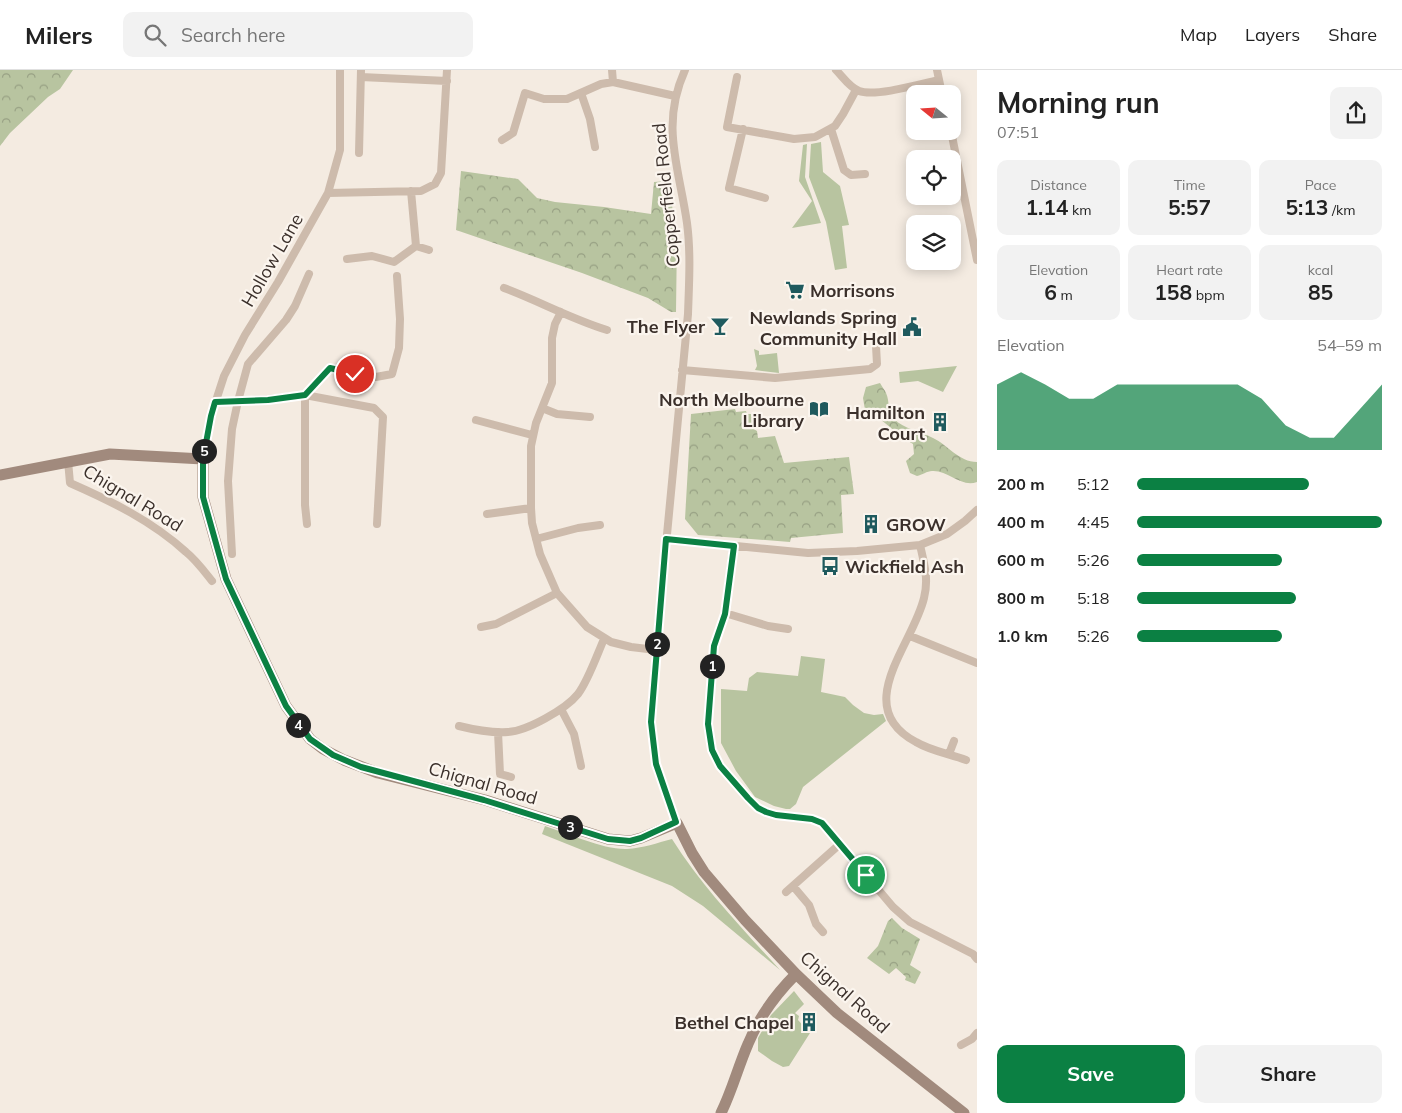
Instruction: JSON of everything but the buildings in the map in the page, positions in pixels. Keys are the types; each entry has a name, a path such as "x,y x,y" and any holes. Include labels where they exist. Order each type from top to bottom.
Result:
{"street":[{"name":"Hollow Lane","path":"203,459 211,416 224,376 245,335 278,282 328,193 340,150 340,70"},
{"path":"328,193 421,191 435,184 441,173 447,70"},
{"path":"612,70 613,82"},
{"name":"Copperfield Road","path":"676,822 656,764 651,722 666,539 688,314 689,256 687,224 672,142 672,117 676,96 685,70"},
{"path":"836,70 856,90 872,93 939,80"},
{"path":"937,70 940,85"},
{"path":"359,153 361,73 447,81"},
{"path":"737,76 728,127 801,139 815,137 831,129 843,114 856,90"},
{"path":"502,140 512,133 525,92 544,99 567,99 601,84 613,82 676,96"},
{"path":"581,93 590,118 595,147"},
{"path":"743,129 730,188 765,198"},
{"path":"831,129 844,170 851,175 865,174"},
{"path":"961,174 973,214 977,260"},
{"path":"412,191 416,246"},
{"path":"416,246 429,250"},
{"path":"347,258 372,256 394,262 416,246"},
{"path":"232,554 228,481 232,429 248,364 286,320 295,306 309,274"},
{"path":"307,524 305,505 305,395 330,368 376,377 392,374 399,348 400,319 397,276"},
{"path":"504,288 538,301 578,320 607,330"},
{"path":"561,312 555,324 552,338 552,383 532,435 530,508 536,539 545,569 557,593 580,621 604,639 631,647 656,650"},
{"path":"682,370 775,378 870,369 877,364 876,346"},
{"path":"215,402 305,395 374,408 382,418 377,524"},
{"path":"542,408 557,414 590,417"},
{"path":"476,420 532,435"},
{"name":"Chignal Road","path":"0,475 110,454 203,459 203,497 226,579 286,706 310,739 333,755 361,767 484,800 608,839 619,841 636,840 676,822 704,872 745,920 796,974 843,1018 964,1113"},
{"name":"Chignal Road","path":"68,461 70,483 110,501 140,518 187,552 212,580"},
{"path":"487,514 530,508"},
{"path":"666,539 808,553 857,551 920,545 947,534 966,521 977,510"},
{"path":"536,539 578,528 600,525"},
{"path":"920,545 927,584 910,636 889,676 886,692 888,715 900,731 916,743 966,760"},
{"path":"734,546 725,614 714,646 711,673 708,724 712,750 720,766 758,808 776,815 812,819 822,823 893,907 910,922 973,954 977,959"},
{"path":"481,627 496,624 557,593"},
{"path":"725,614 768,626 788,629"},
{"path":"910,636 977,663"},
{"path":"459,726 487,732 511,732 534,724 561,709 578,694 604,639"},
{"path":"561,709 574,734 581,766"},
{"path":"498,732 500,774 511,777"},
{"path":"949,754 954,741"},
{"path":"786,892 840,844"},
{"path":"793,886 809,905 816,924 823,932"},
{"path":"721,1113 748,1044 761,1018 774,997 796,974"},
{"path":"961,1045 972,1039 977,1033"}],"green space":[{"path":"0,70 73,70 60,89 48,97 10,133 0,146"},
{"path":"821,142 823,172 840,186 849,225 842,226 847,268 835,270 826,222 809,177 811,144"},
{"path":"807,144 805,177 821,223 792,228 812,201 799,181 803,145"},
{"path":"461,171 518,179 537,198 651,214 654,182 668,181 677,236 676,312 671,312 648,298 582,273 456,230"},
{"path":"754,349 759,351 759,355 777,353 779,373 755,370 757,366"},
{"path":"957,366 943,392 918,381 900,383 899,372"},
{"path":"880,383 886,393 890,414 894,419 908,428 938,441 965,459 977,462 977,482 966,483 938,471 930,471 917,476 910,473 906,461 914,454 913,444 900,436 878,417 865,410 863,398 866,387"},
{"path":"735,409 736,412 746,411 747,414 751,414 752,428 757,431 758,438 775,436 784,463 849,457 854,494 841,495 843,533 791,538 790,542 698,535 685,519 691,414"},
{"path":"801,656 825,659 821,692 845,697 864,713 883,714 886,721 803,787 796,804 790,809 786,809 774,806 755,797 736,771 721,743 721,689 747,691 749,678 757,672 798,676"},
{"path":"545,826 597,844 618,849 639,848 672,839 709,890 780,970 703,906 672,886 542,834"},
{"path":"892,918 902,928 920,939 910,965 921,972 915,984 905,980 906,977 896,968 889,974 867,958 878,946 888,921"},
{"path":"794,991 804,1004 795,1013 799,1016 798,1020 810,1033 789,1066 783,1067 758,1051 758,1038 771,1015"}],"place":[{"name":"Morrisons","path":"795,290"},
{"name":"The Flyer","path":"720,326"},
{"name":"Newlands Spring Community Hall","path":"912,327"},
{"name":"North Melbourne Library","path":"819,409"},
{"name":"Hamilton Court","path":"940,422"},
{"name":"GROW","path":"871,524"},
{"name":"Wickfield Ash","path":"830,566"},
{"name":"Bethel Chapel","path":"809,1022"}],"route":[{"path":"355,374 330,368 305,395 268,400 254,399 215,402 203,459 203,497 226,579 286,706 310,739 333,755 361,767 484,800 608,839 630,841 659,831 676,822 656,764 651,722 666,539 734,546 725,614 718,629 714,646 710,682 708,724 712,750 720,766 758,808 776,815 812,819 822,823 866,875"}]}
